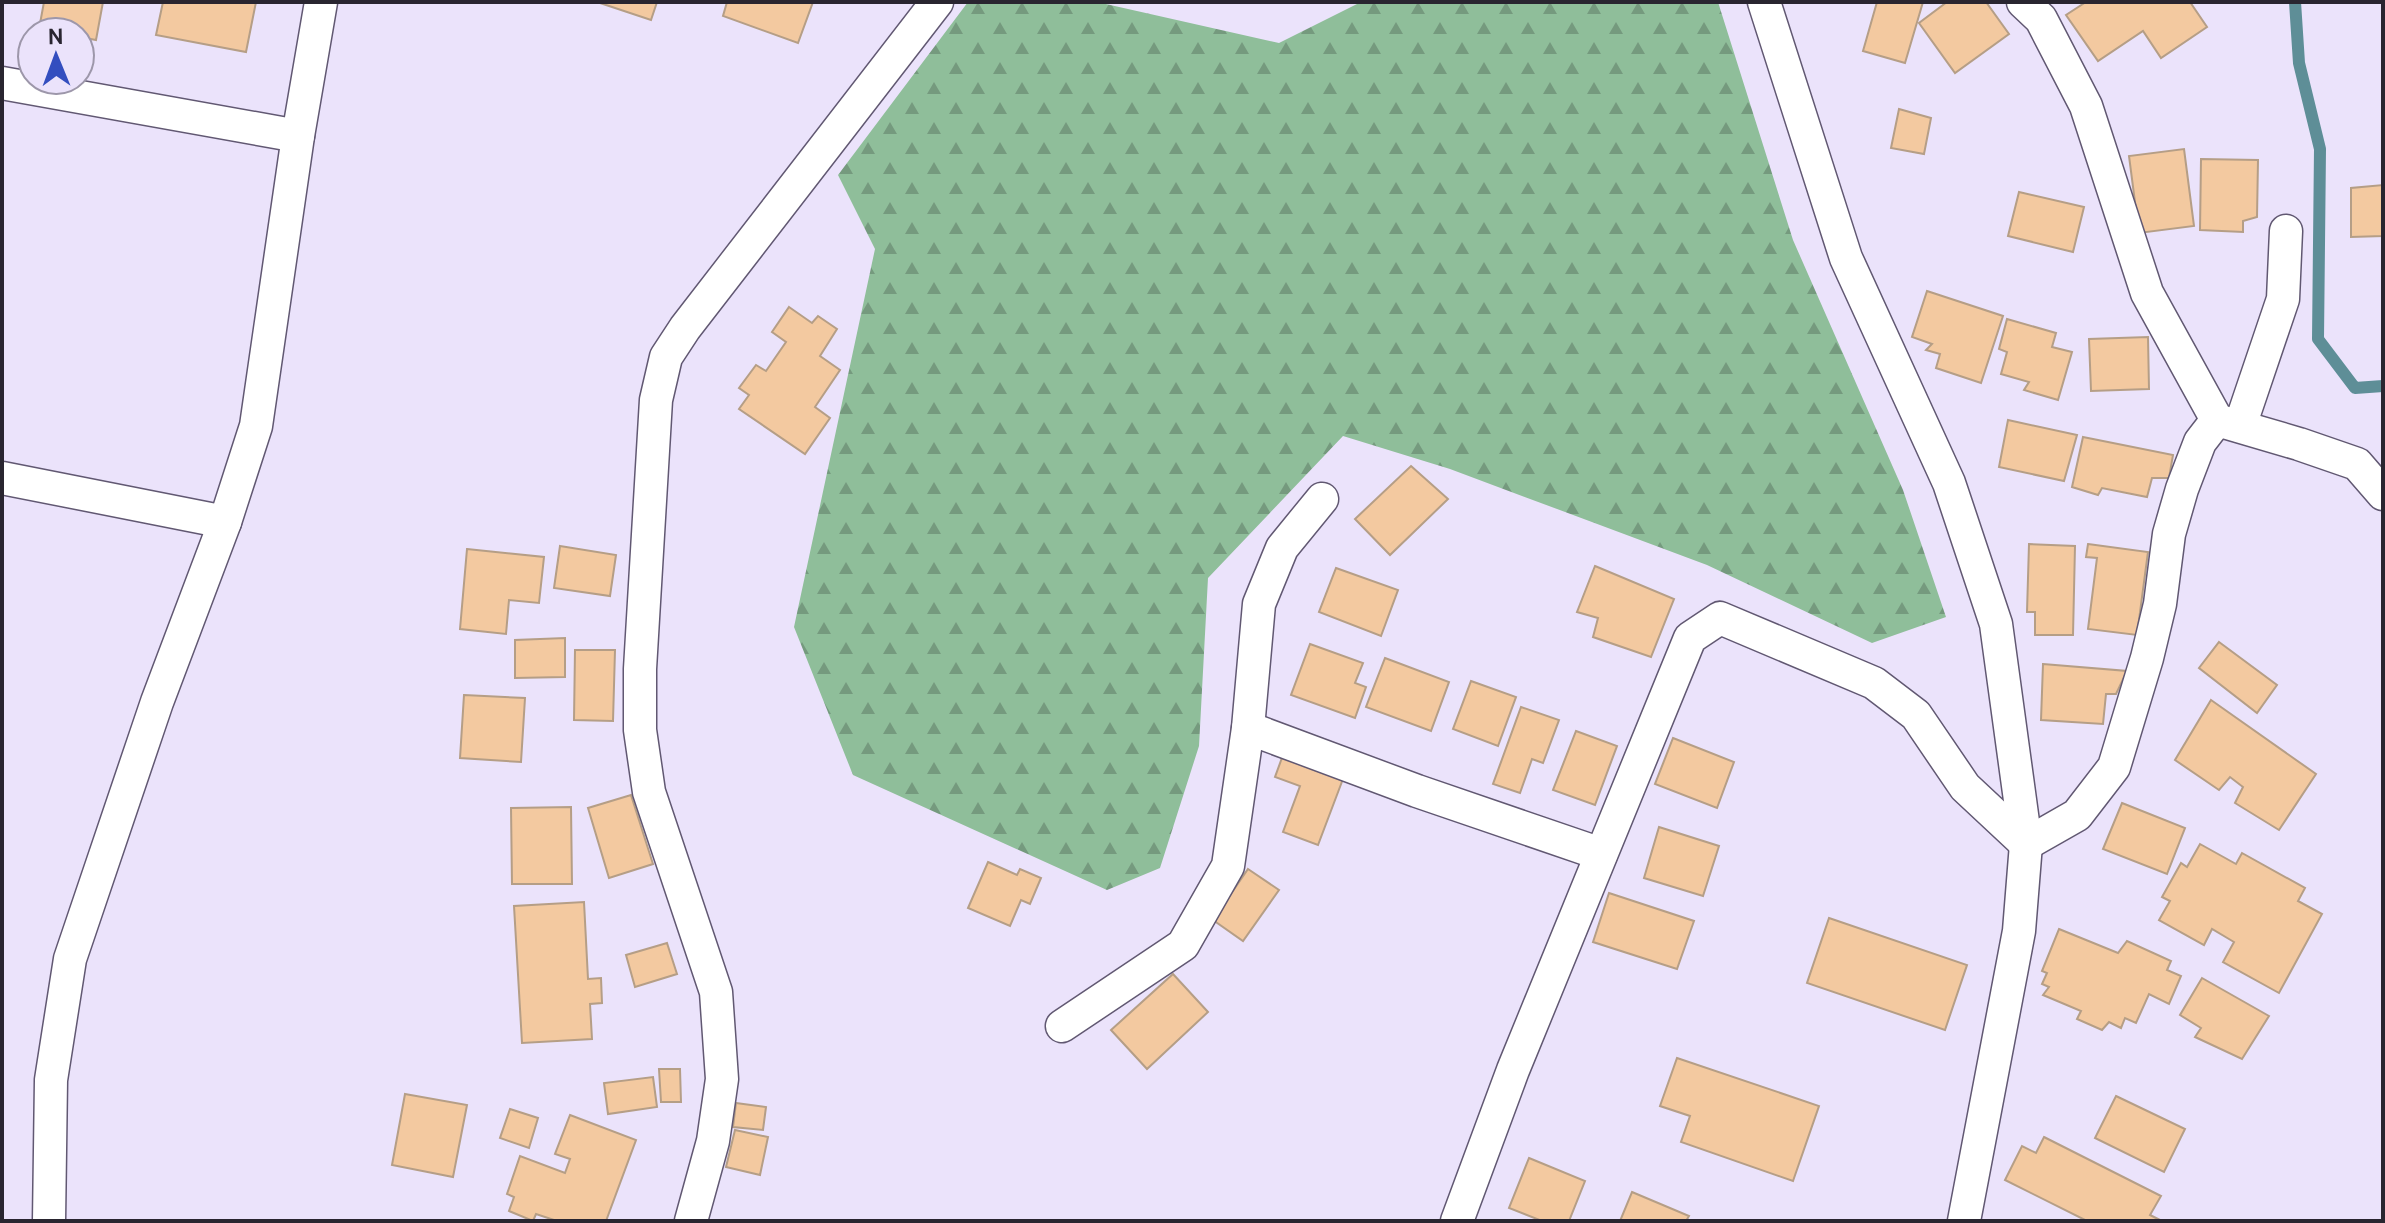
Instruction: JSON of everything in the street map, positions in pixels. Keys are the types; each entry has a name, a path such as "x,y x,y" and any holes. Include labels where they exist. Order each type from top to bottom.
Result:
{"street":[{"path":"49,1221 51,1080 70,959 157,702 225,522 256,426 298,136 321,2"},
{"path":"691,1221 713,1141 722,1079 716,992 649,792 640,730 640,669 656,400 666,357 685,328 937,2"},
{"path":"1764,2 1846,258 1949,483 1996,624 2026,844 2019,931 1964,1221"},
{"path":"2023,2 2041,19 2086,106 2147,293 2228,423 2357,464 2383,494"},
{"path":"2,83 298,136"},
{"path":"2026,844 2077,815 2114,767 2147,658 2160,604 2169,534 2182,489 2200,442 2228,423 2283,299 2286,231"},
{"path":"2,478 225,522"},
{"path":"1062,1026 1183,945 1228,866 1248,728 1259,604 1282,548 1322,499"},
{"path":"1457,1221 1513,1070 1690,638 1720,618 1874,683 1916,715 1965,787 2026,844"},
{"path":"1248,728 1417,791 1601,854"}],"green space":[{"path":"968,2 1097,2 1279,43 1361,2 1718,2 1793,240 1903,490 1946,617 1872,643 1707,565 1450,469 1343,436 1208,578 1199,746 1160,868 1107,890 853,775 794,627 875,249 838,175"}],"building":[{"path":"44,2 103,2 96,40 96,16 41,16"},
{"path":"163,2 256,2 246,52 156,35"},
{"path":"597,2 657,2 651,20"},
{"path":"727,2 813,2 798,43 723,16"},
{"path":"1877,2 1923,2 1905,63 1863,51"},
{"path":"1947,2 1986,2 2009,34 1955,73 1919,23"},
{"path":"2086,2 2190,2 2207,27 2161,58 2143,31 2098,61 2066,15"},
{"path":"1899,109 1931,118 1924,154 1891,148"},
{"path":"2184,149 2194,226 2139,233 2129,156"},
{"path":"2201,159 2258,160 2257,217 2243,221 2243,232 2200,230"},
{"path":"2383,185 2383,236 2351,237 2351,188"},
{"path":"2019,192 2084,207 2073,252 2008,236"},
{"path":"1927,291 2003,316 1981,383 1936,368 1940,354 1926,350 1932,344 1912,337"},
{"path":"789,307 812,323 818,316 837,329 820,356 840,370 815,407 830,418 805,454 739,409 749,395 739,388 756,365 766,371 786,342 772,332"},
{"path":"2007,319 2056,333 2052,347 2072,352 2058,400 2024,390 2029,382 2001,374 2007,352 1999,349"},
{"path":"2148,337 2149,389 2091,391 2089,339"},
{"path":"2008,420 2077,435 2064,481 1999,467"},
{"path":"2083,437 2173,455 2169,478 2152,478 2147,497 2102,488 2098,495 2072,487"},
{"path":"1411,466 1448,499 1390,555 1355,519"},
{"path":"2029,544 2075,546 2073,635 2035,635 2035,612 2027,612"},
{"path":"2088,544 2148,552 2137,635 2088,629 2097,558 2086,557"},
{"path":"560,546 616,555 610,596 554,588"},
{"path":"467,549 544,557 539,603 509,600 506,634 460,629"},
{"path":"1595,566 1674,599 1651,657 1593,637 1598,618 1577,612"},
{"path":"1336,568 1398,590 1381,636 1319,612"},
{"path":"565,638 565,677 515,678 515,640"},
{"path":"2219,642 2277,685 2257,713 2199,668"},
{"path":"1310,644 1363,663 1355,683 1366,687 1355,718 1291,695"},
{"path":"575,650 615,650 613,721 574,720"},
{"path":"1385,658 1449,682 1431,731 1366,707"},
{"path":"2043,664 2127,671 2116,694 2106,694 2103,724 2041,720"},
{"path":"1471,681 1516,697 1498,746 1453,729"},
{"path":"464,695 525,698 521,762 460,758"},
{"path":"2211,700 2316,774 2279,830 2235,803 2243,787 2230,777 2219,790 2175,760"},
{"path":"1521,707 1559,720 1543,763 1532,759 1520,793 1493,784"},
{"path":"1576,731 1617,746 1595,805 1553,790"},
{"path":"1673,738 1734,762 1717,808 1655,784"},
{"path":"1283,755 1346,771 1318,845 1283,832 1300,786 1275,777"},
{"path":"631,795 653,864 609,878 588,808"},
{"path":"2122,803 2185,828 2167,874 2103,849"},
{"path":"571,807 572,884 512,884 511,808"},
{"path":"1659,827 1719,846 1703,896 1644,878"},
{"path":"2200,844 2236,864 2242,853 2305,888 2298,901 2322,914 2279,993 2223,962 2234,942 2212,929 2204,945 2159,920 2170,901 2162,897 2181,863 2187,867"},
{"path":"988,862 1017,875 1020,869 1041,878 1030,904 1021,900 1010,926 968,908"},
{"path":"1248,869 1279,890 1243,941 1213,920"},
{"path":"1609,893 1694,921 1677,969 1593,942"},
{"path":"584,902 588,979 601,978 602,1003 590,1004 592,1039 522,1043 514,906"},
{"path":"1829,918 1967,965 1945,1030 1807,983"},
{"path":"2059,929 2118,953 2127,941 2171,961 2167,970 2181,976 2169,1004 2149,994 2136,1023 2125,1018 2121,1028 2109,1022 2102,1030 2077,1019 2081,1011 2043,995 2049,987 2042,984 2047,973 2042,971"},
{"path":"667,943 677,974 635,987 626,955"},
{"path":"1173,974 1208,1012 1147,1069 1111,1030"},
{"path":"2202,978 2269,1016 2242,1059 2195,1037 2201,1028 2180,1015"},
{"path":"1677,1058 1819,1106 1793,1181 1681,1142 1690,1116 1660,1106"},
{"path":"659,1069 680,1069 681,1102 661,1102"},
{"path":"653,1077 657,1107 608,1114 604,1083"},
{"path":"405,1094 467,1105 453,1177 392,1165"},
{"path":"2116,1096 2185,1129 2164,1172 2095,1138"},
{"path":"736,1103 766,1107 763,1130 733,1127"},
{"path":"510,1109 538,1118 529,1148 500,1138"},
{"path":"570,1115 636,1140 606,1221 557,1221 536,1214 533,1221 509,1211 514,1197 507,1194 520,1156 565,1173 570,1159 555,1154"},
{"path":"735,1130 768,1137 760,1175 726,1167"},
{"path":"2044,1137 2161,1196 2150,1215 2162,1221 2087,1221 2005,1180 2022,1146 2036,1153"},
{"path":"1529,1158 1585,1181 1569,1221 1542,1221 1509,1208"},
{"path":"1632,1192 1689,1216 1686,1221 1620,1221"}],"waterway":[{"path":"2295,2 2299,63 2320,149 2318,339 2355,388 2383,386"}]}
